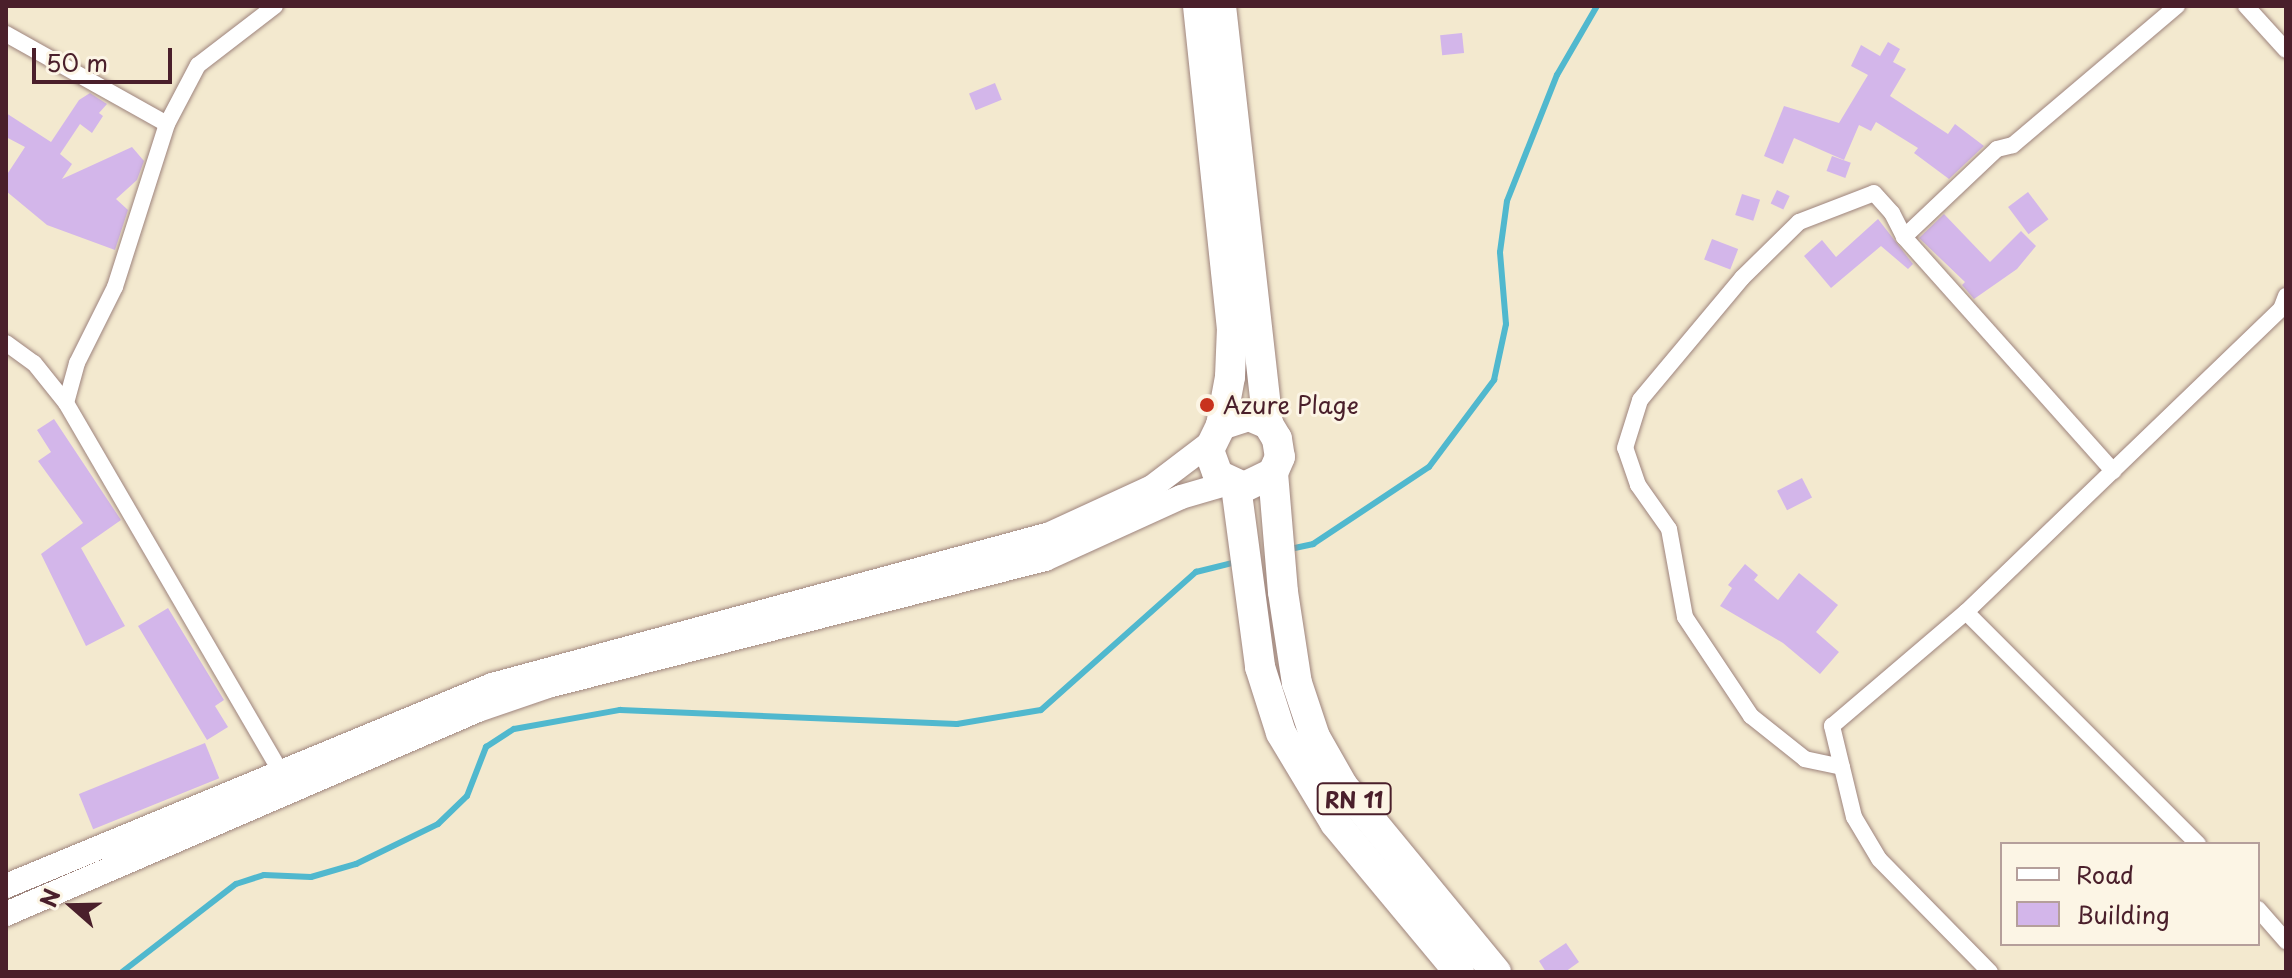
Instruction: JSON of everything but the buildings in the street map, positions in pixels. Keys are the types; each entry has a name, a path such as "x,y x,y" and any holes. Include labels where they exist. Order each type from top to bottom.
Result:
{"highway":[{"path":"1198,6 1232,327 1230,377 1215,434 1214,470 1235,494 1273,473 1280,448 1268,424 1221,6"},
{"path":"1215,434 1249,416 1268,424"},
{"name":"RN 11","path":"1273,473 1283,592 1297,683 1328,762 1496,972"},
{"name":"RN 11","path":"1235,494 1260,667 1296,764 1335,823 1459,972"}],"main road":[{"path":"6,886 492,685 1050,534 1152,487 1215,434"},
{"path":"6,914 492,705 1045,559 1181,497 1235,494"}],"street":[{"path":"66,403 77,363 115,287 167,124 198,65 275,6"},
{"path":"1904,237 1997,149 2013,145 2177,6"},
{"path":"2246,6 2286,50"},
{"path":"6,34 167,124"},
{"path":"1842,767 1805,759 1751,716 1685,617 1669,529 1638,485 1625,448 1640,400 1742,278 1799,222 1874,193 1892,213 1904,237 2113,471"},
{"path":"1990,972 1879,859 1854,817 1832,726 1966,612 2281,309 2286,296"},
{"path":"6,343 34,363 66,403 281,773"},
{"path":"1966,612 2196,842"},
{"path":"2260,911 2286,941"}],"waterway":[{"path":"1290,549 1313,544 1429,467 1494,380 1506,324 1500,252 1507,201 1557,75 1597,6"},
{"path":"122,972 236,884 264,875 311,877 356,864 438,824 467,796 486,747 514,729 620,710 957,724 1041,710 1196,572 1236,562"}],"place":[{"name":"Azure Plage","path":"1207,405"}]}
